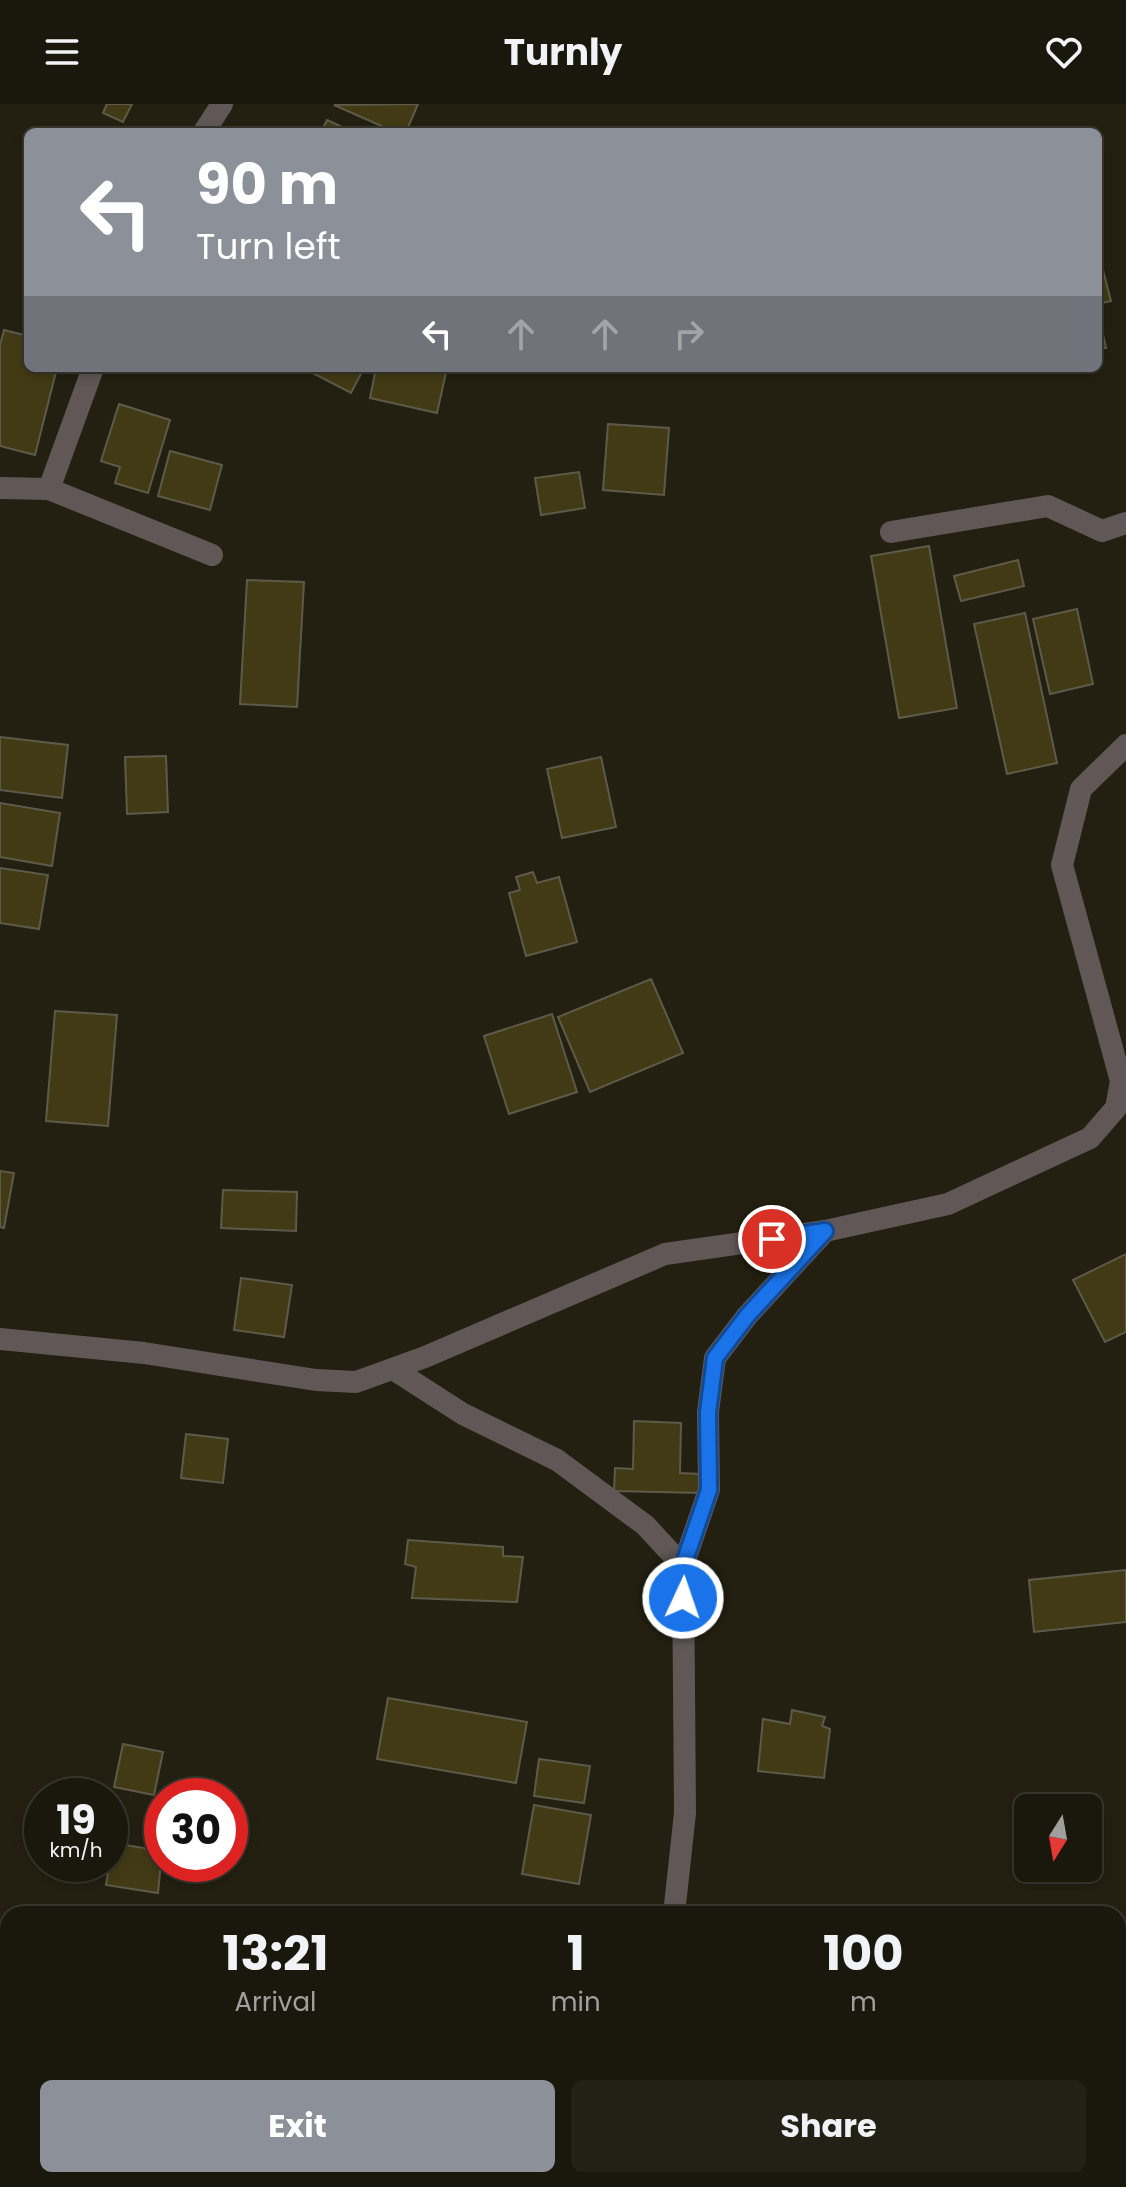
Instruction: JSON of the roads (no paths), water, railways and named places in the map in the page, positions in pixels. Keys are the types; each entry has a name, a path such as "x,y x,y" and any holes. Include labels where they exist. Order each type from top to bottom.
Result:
{"street":[{"path":"207,128 222,104"},
{"path":"49,489 92,372"},
{"path":"0,488 49,489 212,555"},
{"path":"891,532 1048,506 1102,531 1126,523"},
{"path":"0,1339 144,1353 316,1380 356,1382 665,1254 825,1231 948,1204 1090,1138 1116,1108 1121,1081 1062,865 1081,789 1126,745"},
{"path":"675,1906 685,1813 683,1566 709,1490 708,1412 715,1358 747,1316 825,1231"},
{"path":"393,1369 463,1414 557,1460 645,1525 683,1566"}]}
